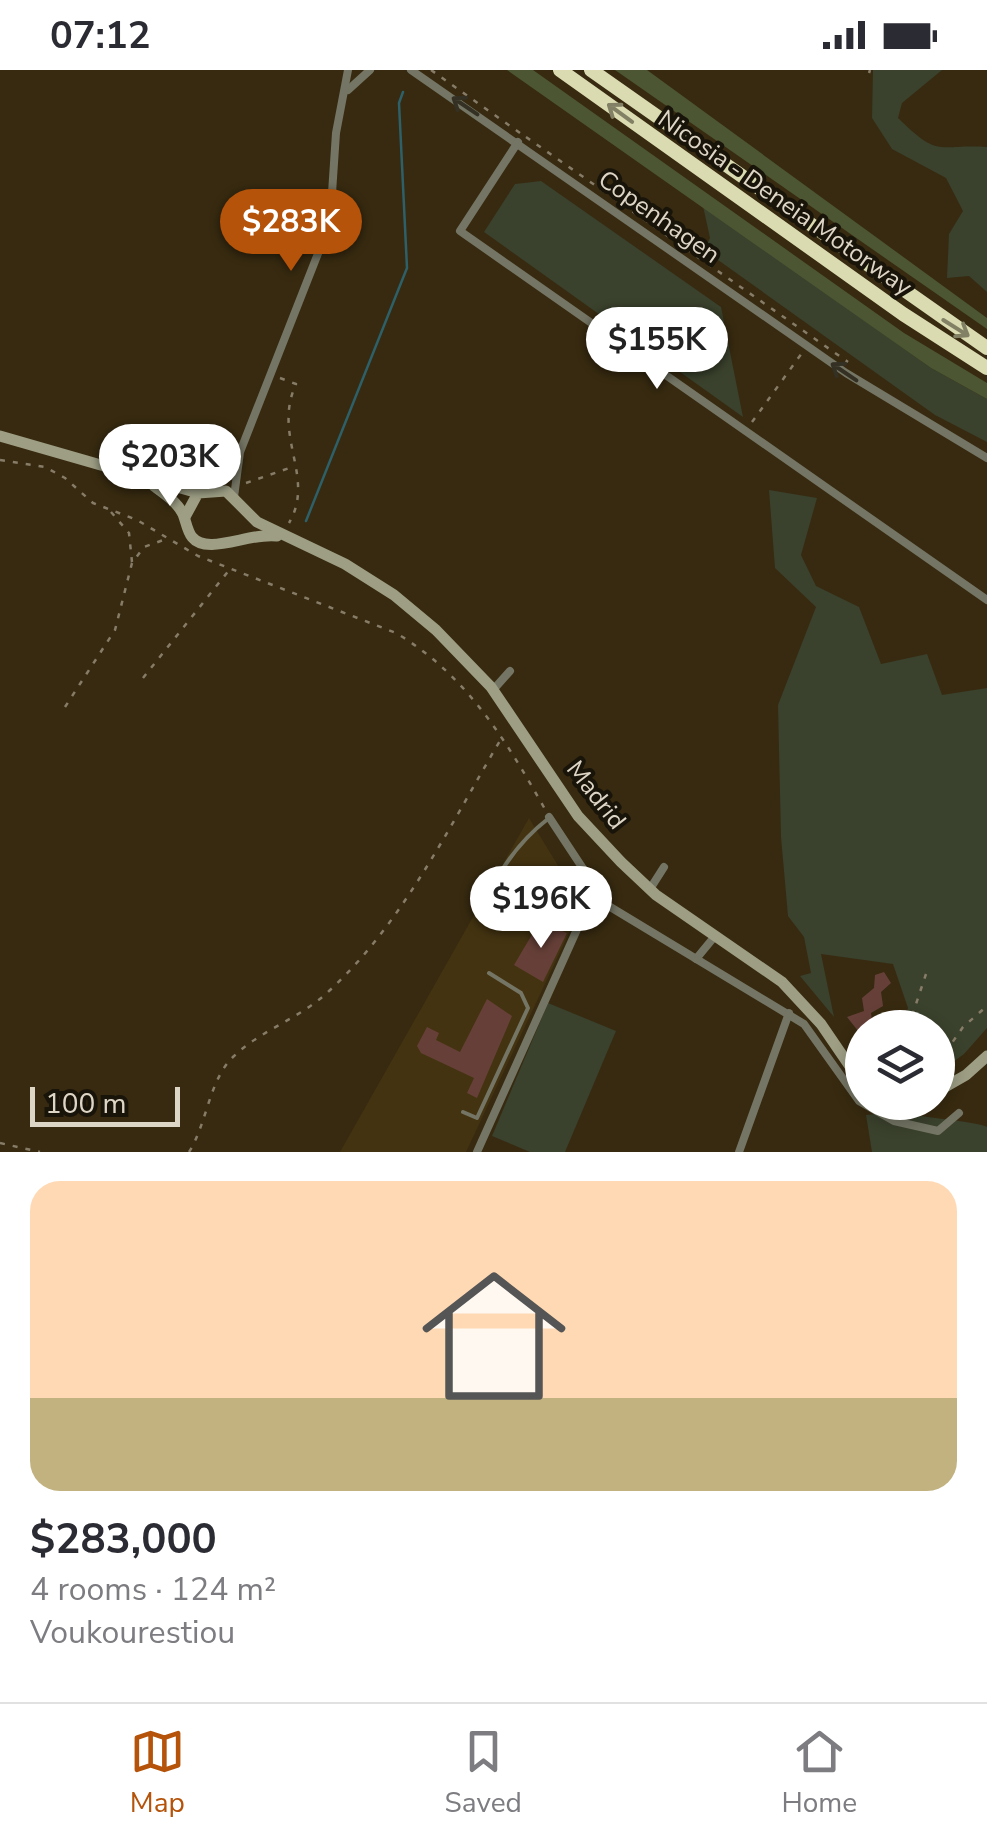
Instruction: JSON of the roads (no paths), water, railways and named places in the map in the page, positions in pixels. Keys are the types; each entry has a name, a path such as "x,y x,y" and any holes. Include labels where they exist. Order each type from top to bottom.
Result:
{"highway":[{"name":"Nicosia - Deneia Motorway","path":"560,70 903,314 987,368"},
{"path":"590,70 987,348"}],"street":[{"path":"150,483 184,517 197,542 215,547 233,540 242,524 237,501 240,452 330,223 341,98 348,70"},
{"path":"341,98 370,70"},
{"name":"Copenhagen","path":"411,70 846,374 987,458"},
{"path":"518,142 460,231 987,600"},
{"path":"0,436 150,483 204,491 237,501"},
{"path":"184,517 240,452"},
{"name":"Madrid","path":"237,501 257,522 345,564 394,596 494,690 578,816 650,889 802,1002 845,1061"},
{"name":"Madrid","path":"233,540 256,534 291,538"},
{"path":"494,690 510,672"},
{"path":"550,818 607,904 788,1013 817,1037 848,1090 876,1112 918,1129 938,1130 959,1114"},
{"path":"650,889 664,868"},
{"path":"476,1152 579,925 607,904"},
{"path":"696,959 716,935"},
{"path":"739,1152 788,1013"},
{"path":"955,1081 987,1056"}],"lane":[{"path":"484,920 485,905 521,840 550,818"},
{"path":"464,1112 476,1118 528,1008 521,994 489,973"}],"waterway":[{"path":"306,521 407,268 399,103 403,92"}]}
